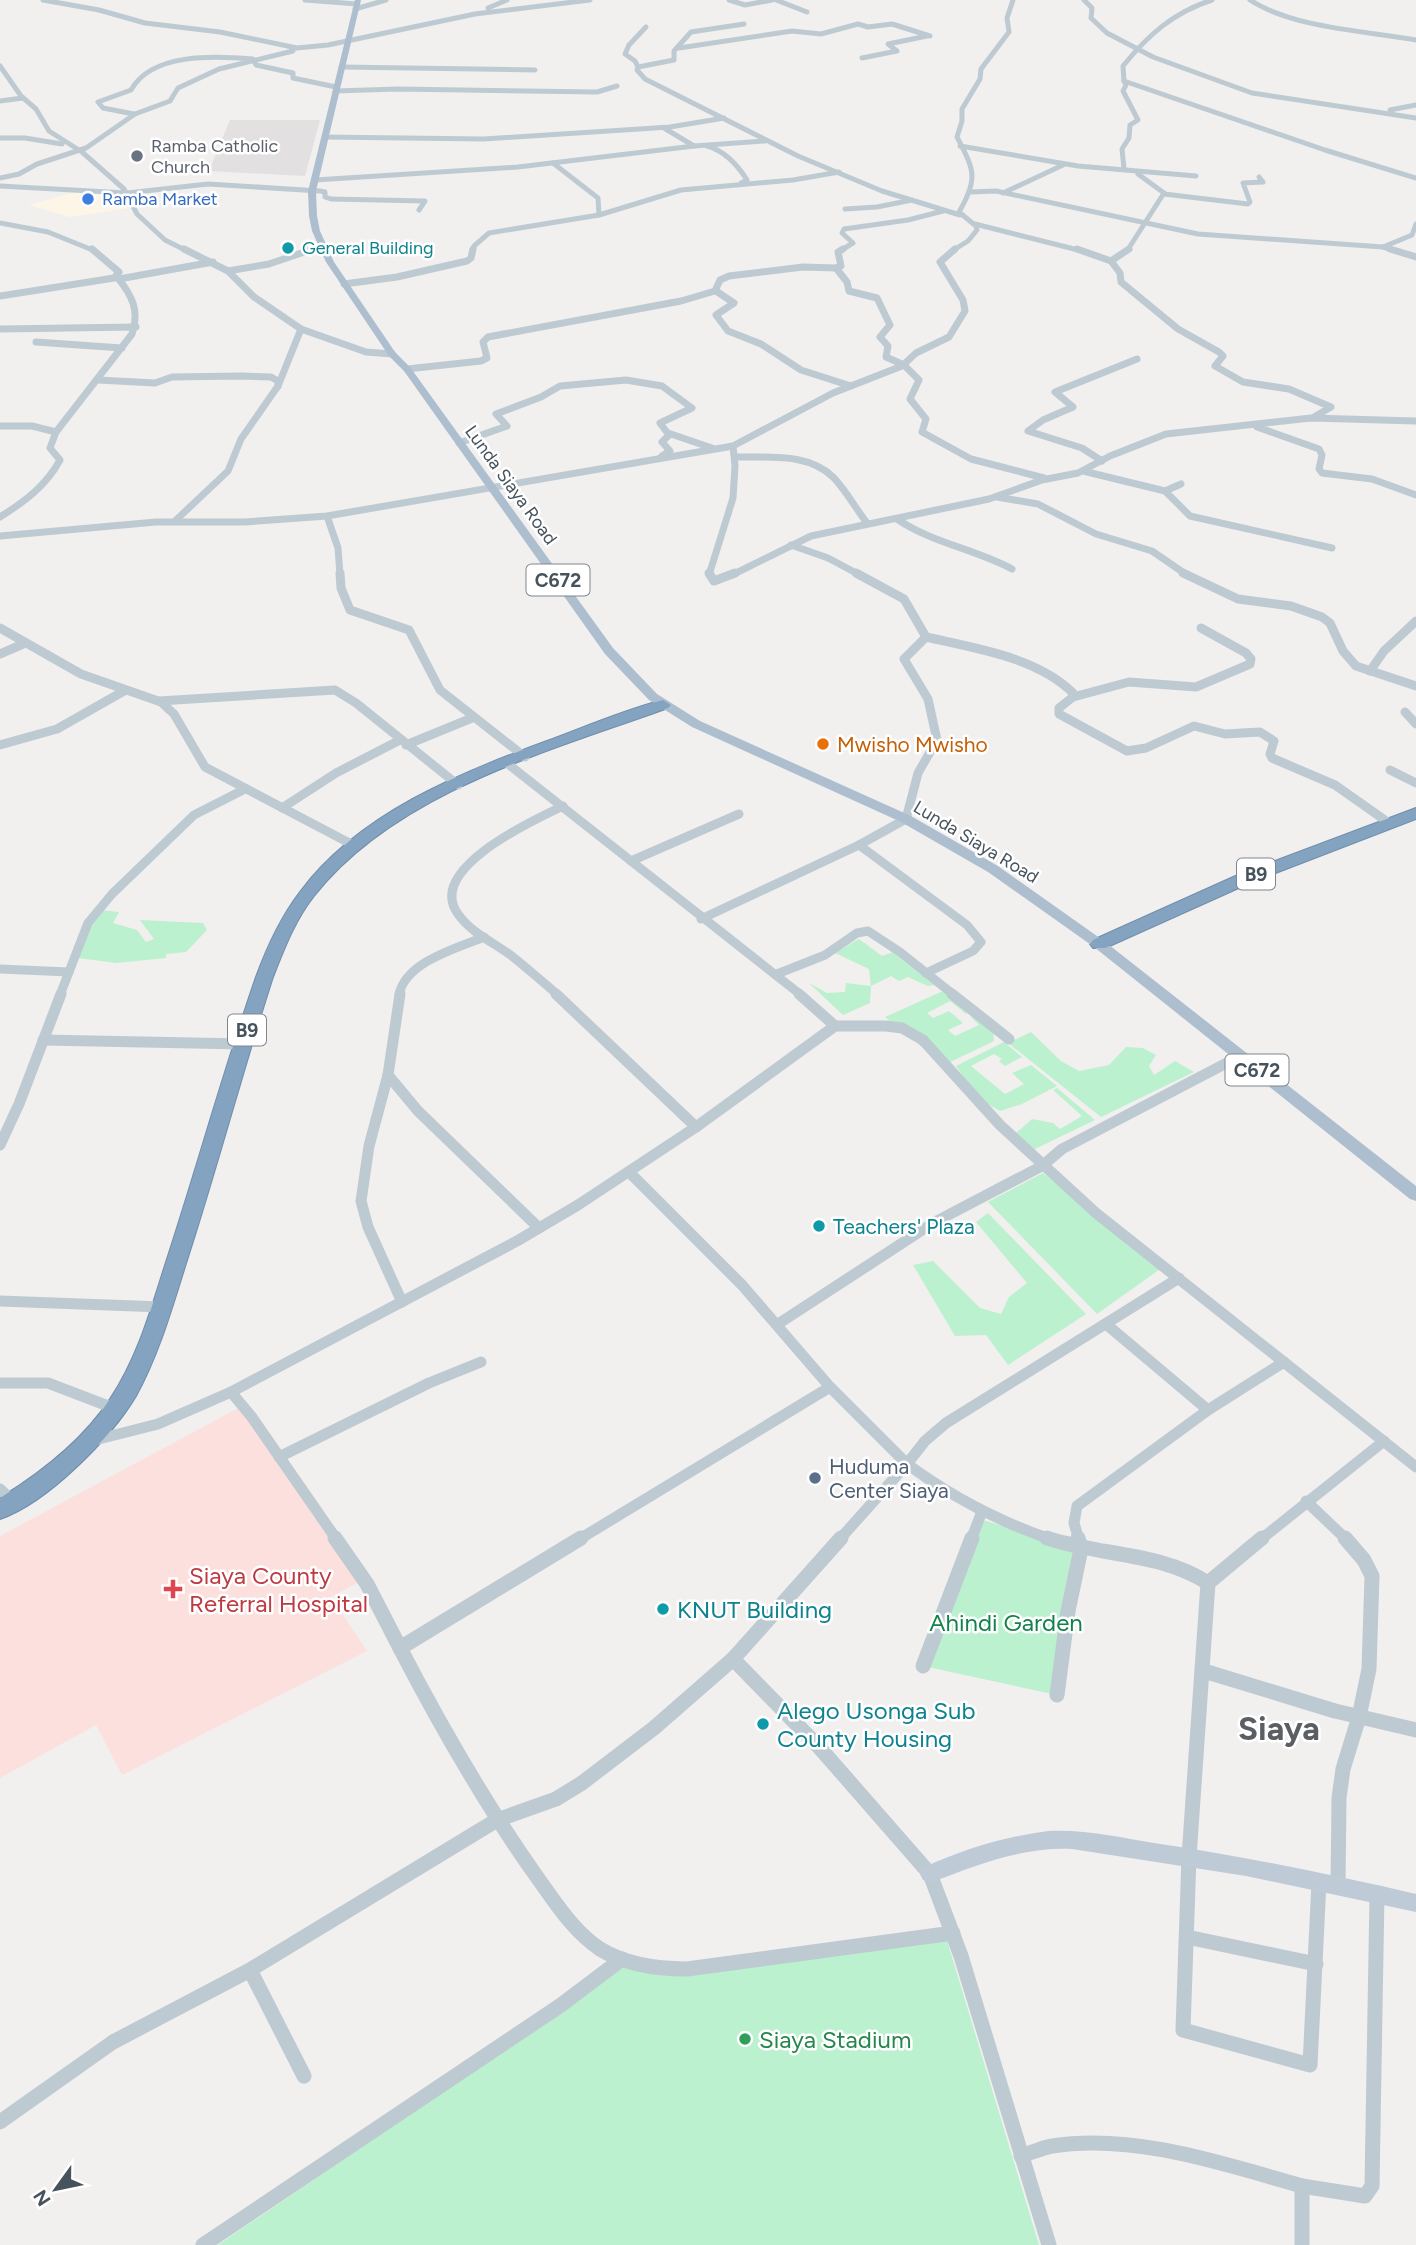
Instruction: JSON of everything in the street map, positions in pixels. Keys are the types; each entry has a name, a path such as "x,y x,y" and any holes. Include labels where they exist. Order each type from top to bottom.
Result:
{"highway":[{"name":"B9","path":"5,1500 58,1471 87,1442 116,1409 143,1361 265,972 288,920 320,877 355,845 398,814 516,760 663,705"},
{"name":"B9","path":"1099,944 1246,878 1416,813"}],"main road":[{"name":"Lunda Siaya Road","path":"356,4 314,185 314,221 322,246 344,284 392,354 407,369 617,660 641,687 663,705 716,734 906,820 993,869 1099,944"},
{"name":"C672","path":"1099,944 1416,1195"},
{"path":"930,1874 993,1852 1049,1840 1076,1840 1189,1857 1416,1903"}],"street":[{"path":"43,0 99,10 145,23 212,31 303,48"},
{"path":"305,0 356,4 386,0"},
{"path":"472,14 507,0"},
{"path":"0,178 19,174 37,164 80,151 134,114 170,101 178,88 225,67 303,48 472,14 590,0"},
{"path":"729,0 747,5 774,0 807,12"},
{"path":"960,213 971,192 974,166 960,146 957,134 962,121 962,108 980,79 981,69 1009,32 1007,18 1013,0"},
{"path":"1084,0 1092,8 1091,18 1102,30 1153,57 1251,93 1416,118"},
{"path":"1124,169 1122,147 1129,138 1130,125 1138,120 1124,94 1126,85 1122,68 1165,21 1191,7 1212,0"},
{"path":"1250,0 1257,5 1300,19 1416,40"},
{"path":"679,48 692,31 744,24"},
{"path":"638,67 674,60 674,51 679,48 792,31 821,34 858,24 868,27 892,24 930,36 888,44 897,51 862,58"},
{"path":"646,27 629,45 625,54 635,61 637,70 645,79 768,141 839,172 943,211 960,213 975,224 1071,247 1111,261 1120,273 1121,282 1138,297 1178,329 1201,340 1222,355 1215,366 1243,382 1289,389 1331,407 1314,418"},
{"path":"134,114 103,108 98,102 131,90 136,81 169,62 206,55 253,59"},
{"path":"253,59 256,65 293,73 293,78 336,89 597,92 617,86"},
{"path":"0,66 23,98 36,109 49,131 65,144 80,151 127,193 137,214 165,240 228,271 254,297 301,329 366,352 392,354"},
{"path":"341,67 535,70"},
{"path":"1124,81 1325,150 1416,178"},
{"path":"0,101 23,98"},
{"path":"1381,111 1416,105"},
{"path":"324,137 484,139 579,131 663,128 724,118"},
{"path":"663,128 696,146 721,152 743,173 747,180 741,183"},
{"path":"0,138 25,138 65,144"},
{"path":"0,186 127,193 208,184 314,185 768,141"},
{"path":"960,146 1063,166 1124,169 1138,174 1164,194 1248,204 1250,202 1243,183 1263,182 1259,177"},
{"path":"553,163 574,177 584,190 601,197 600,215"},
{"path":"1003,193 1063,166"},
{"path":"344,284 397,277 469,260 474,246 489,233 600,215 678,190 803,179 839,172"},
{"path":"1138,174 1196,176"},
{"path":"1158,187 1164,175"},
{"path":"314,185 324,191 325,197 331,199 425,201 419,210"},
{"path":"971,192 985,190 1003,193 1225,237 1383,247 1416,257"},
{"path":"1111,261 1128,250 1164,194"},
{"path":"845,209 877,207 912,200"},
{"path":"716,291 721,279 736,275 803,267 836,268 841,266 838,252 853,243 842,233 844,229 908,220 943,211"},
{"path":"0,223 48,231 83,246 118,270 118,278 131,297 138,318 136,327 122,348 56,432 50,448 59,457 59,462 37,489 2,516 0,536 175,521 245,522 327,516 733,446 851,386 904,365 916,353 949,337 963,316 962,300 940,262 946,255 971,241 977,230 975,224"},
{"path":"1383,247 1412,235 1416,224"},
{"path":"228,271 269,264 322,246"},
{"path":"0,296 213,262"},
{"path":"836,268 848,282 849,291 877,298 890,323 880,335 888,345 886,357 904,365 919,380 910,399 926,419 921,429 924,434 971,460 1046,478"},
{"path":"407,369 481,361 487,357 483,341 500,333 681,301 716,291 734,303 716,315 727,331 761,344 803,371 851,386"},
{"path":"0,329 136,327"},
{"path":"175,521 228,471 241,439 278,386 301,329"},
{"path":"36,342 122,348"},
{"path":"1101,461 1075,446 1028,431 1043,420 1073,407 1055,392 1137,359"},
{"path":"98,380 155,383 172,377 251,376 276,379 278,386"},
{"path":"459,443 507,426 496,414 541,397 555,388 626,380 662,386 692,408 660,424 668,433 715,449"},
{"path":"733,446 735,499 712,564 711,580 724,579 790,545 823,532 997,497 1046,478 1083,471 1166,434 1314,418 1416,421"},
{"path":"0,426 32,426 56,432"},
{"path":"1250,426 1319,449 1322,455 1319,469 1322,473 1373,479 1416,495"},
{"path":"659,457 670,451 662,442 668,433"},
{"path":"735,457 796,460 817,465 835,478 867,523"},
{"path":"1083,471 1165,491 1190,516 1332,548"},
{"path":"1165,491 1181,484"},
{"path":"997,497 1038,504 1096,534 1152,551 1178,571 1238,598 1291,606 1322,617 1330,623 1349,660 1370,671 1416,686"},
{"path":"327,516 338,548 341,588 350,610 410,630 436,685 563,806 701,919 777,974 835,1026"},
{"path":"897,519 926,537 986,555 1012,569"},
{"path":"790,545 837,562 904,599 926,637 1037,670 1063,682 1072,690 1073,697"},
{"path":"1370,671 1384,651 1416,621"},
{"path":"0,628 23,644 93,680 159,701 335,690 356,703 458,785"},
{"path":"1201,628 1245,653 1251,659 1250,664 1196,687 1129,682 1073,697 1059,708 1059,714 1127,751 1140,750 1194,726 1225,734 1249,731 1266,734 1274,741 1270,754 1272,758 1345,791 1388,823"},
{"path":"701,919 906,820 918,773 937,740 928,699 904,659 926,637"},
{"path":"0,654 23,644"},
{"path":"0,745 57,729 124,691"},
{"path":"159,701 174,715 189,747 205,767 243,790 355,845"},
{"path":"1405,712 1416,724"},
{"path":"282,808 336,773 403,742 472,718"},
{"path":"1390,770 1416,783"},
{"path":"0,1145 13,1121 88,923 112,894 194,815 243,790"},
{"path":"563,806 488,847 458,880 451,898 453,905 458,915 545,984 695,1127"},
{"path":"631,861 739,814"},
{"path":"859,845 967,925 981,942 973,951 926,973"},
{"path":"777,974 825,955 858,933 868,930 1009,1039"},
{"path":"402,1302 368,1227 361,1201 369,1146 388,1075 401,984 424,965 484,937"},
{"path":"0,969 69,972"},
{"path":"87,1442 158,1424 231,1392 539,1228 695,1127 835,1026 886,1026 911,1032 923,1040 1000,1125 1096,1213 1416,1466"},
{"path":"44,1040 243,1044"},
{"path":"778,1324 933,1223 1042,1166 1062,1149 1240,1056"},
{"path":"388,1075 413,1105 539,1228"},
{"path":"629,1172 778,1324 830,1387 907,1464 937,1487 981,1514 1081,1549 1153,1560 1183,1569 1208,1583"},
{"path":"0,2122 113,2042 250,1970 496,1820 556,1799 598,1773 733,1658 925,1441 946,1423 1179,1278"},
{"path":"0,1301 162,1307"},
{"path":"1106,1324 1208,1410"},
{"path":"279,1457 429,1383 481,1362"},
{"path":"1058,1695 1068,1611 1081,1549 1074,1523 1077,1506 1208,1410 1284,1362"},
{"path":"0,1383 48,1383 116,1409"},
{"path":"400,1648 830,1387"},
{"path":"231,1392 367,1584 451,1745 496,1820 568,1918 590,1941 608,1954 622,1959 656,1968 687,1969 954,1933"},
{"path":"1306,1501 1349,1542 1364,1560 1372,1576 1369,1669 1359,1717 1343,1769 1316,1964 1310,2065 1183,2030 1189,1857 1208,1583 1306,1501 1384,1441"},
{"path":"923,1666 981,1514"},
{"path":"733,1658 819,1747 930,1874 954,1933 1049,2245"},
{"path":"1204,1671 1359,1717 1416,1730"},
{"path":"1021,2156 1049,2147 1094,2144 1211,2162 1302,2186 1365,2196 1372,2186 1377,1894"},
{"path":"1187,1937 1316,1964"},
{"path":"203,2245 561,2005 622,1959"},
{"path":"250,1970 304,2076"},
{"path":"1302,2186 1302,2245"}],"shaded area":[{"path":"230,120 320,120 305,176 209,171"},
{"name":"Ramba Market","path":"79,191 125,194 129,208 70,217 29,205"},
{"name":"Siaya County Referral Hospital","path":"242,1406 361,1581 331,1597 367,1651 122,1775 96,1725 0,1778 0,1536"}],"green space":[{"path":"101,910 119,912 113,923 137,930 146,942 154,939 140,920 203,923 207,930 186,952 166,954 166,958 116,963 71,957"},
{"path":"859,939 882,956 893,952 934,985 928,986 908,977 899,981 891,976 871,986 869,969 835,953"},
{"path":"809,983 827,993 845,992 846,983 871,986 870,1003 843,1015"},
{"path":"945,990 970,1012 966,1014 950,1001 927,1013 933,1018 949,1011 963,1023 948,1030 955,1036 979,1025 969,1015 993,1029 994,1041 944,1065 885,1017"},
{"path":"1031,1032 1061,1061 1079,1071 1109,1065 1126,1047 1143,1048 1156,1055 1149,1066 1154,1075 1175,1061 1194,1072 1101,1117 1008,1043"},
{"path":"1004,1042 1022,1057 1005,1066 999,1061 1002,1059 994,1054 971,1066 1005,1094 1024,1084 1012,1073 1031,1065 1057,1086 1022,1104 1000,1111 979,1099 956,1066"},
{"path":"1057,1088 1095,1120 1033,1150 1015,1134 1032,1119 1053,1123 1060,1129 1082,1116 1053,1090"},
{"path":"1043,1173 1163,1267 1097,1314 988,1202"},
{"path":"988,1213 1086,1314 1008,1365 986,1335 955,1336 913,1265 933,1261 980,1308 1001,1314 1009,1297 1027,1283 976,1222"},
{"name":"Ahindi Garden","path":"979,1519 1081,1549 1057,1695 923,1666"},
{"name":"Siaya Stadium","path":"945,1934 1039,2245 218,2245 425,2104 622,1959 695,1974"}],"place":[{"name":"Ramba Catholic Church","path":"137,156"},
{"name":"Ramba Market","path":"88,199"},
{"name":"General Building","path":"288,248"},
{"name":"Mwisho Mwisho","path":"823,744"},
{"name":"Teachers' Plaza","path":"819,1226"},
{"name":"Huduma Center Siaya","path":"815,1478"},
{"name":"Siaya County Referral Hospital","path":"173,1589"},
{"name":"KNUT Building","path":"663,1609"},
{"name":"Alego Usonga Sub County Housing","path":"763,1724"},
{"name":"Siaya Stadium","path":"745,2039"}],"district":[{"name":"Siaya","path":"1279,1728"}]}
